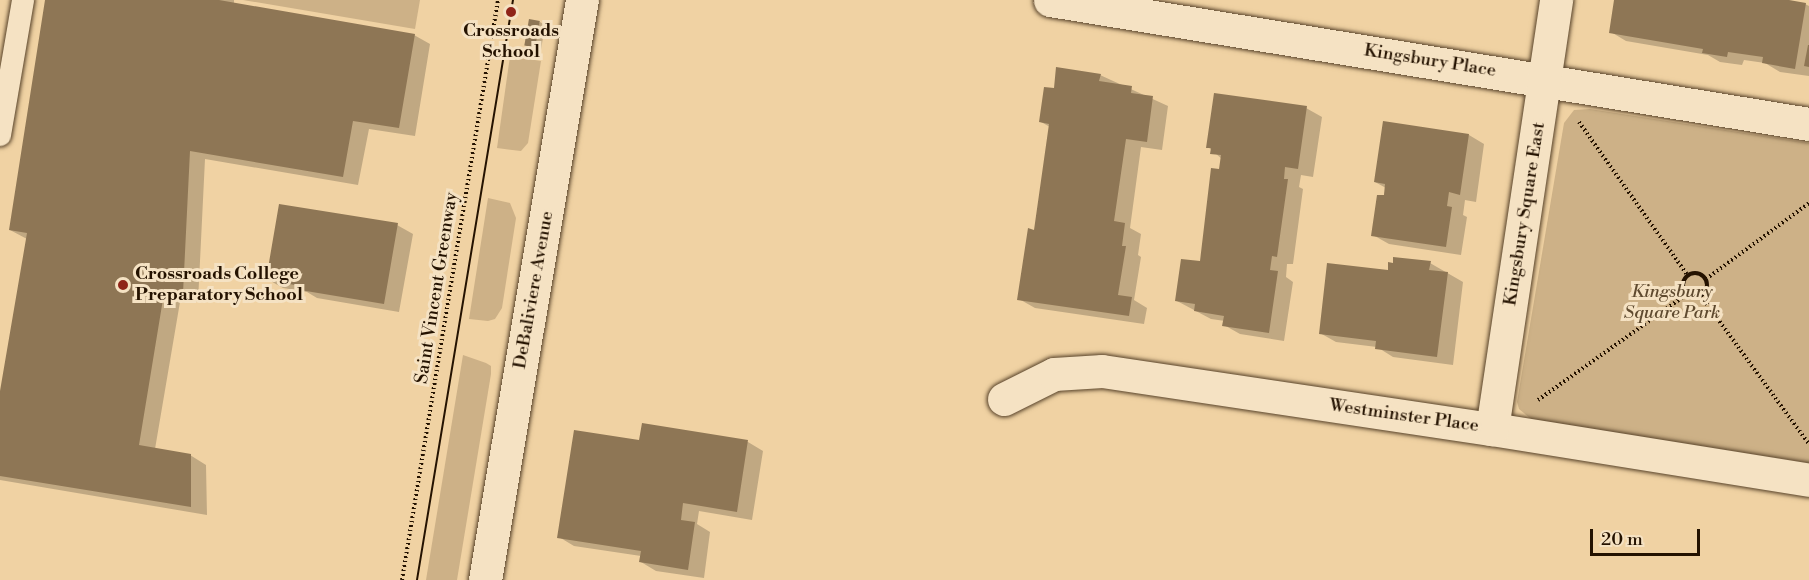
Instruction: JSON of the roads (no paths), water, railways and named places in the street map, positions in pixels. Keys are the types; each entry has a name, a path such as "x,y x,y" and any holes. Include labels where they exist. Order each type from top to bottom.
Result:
{"street":[{"name":"DeBaliviere Avenue","path":"485,580 582,0"},
{"name":"Kingsbury Place","path":"1050,0 1809,124"},
{"name":"Kingsbury Square East","path":"1492,429 1546,80 1556,0"},
{"name":"Westminster Place","path":"1004,399 1054,374 1102,371 1492,429 1809,480"}],"lane":[{"path":"0,135 23,0"}],"tram line":[{"path":"417,580 513,0"}],"place":[{"name":"Crossroads School","path":"511,12"},
{"name":"Crossroads College Preparatory School","path":"123,285"}],"park label":[{"name":"Kingsbury Square Park","path":"1672,303"}]}
